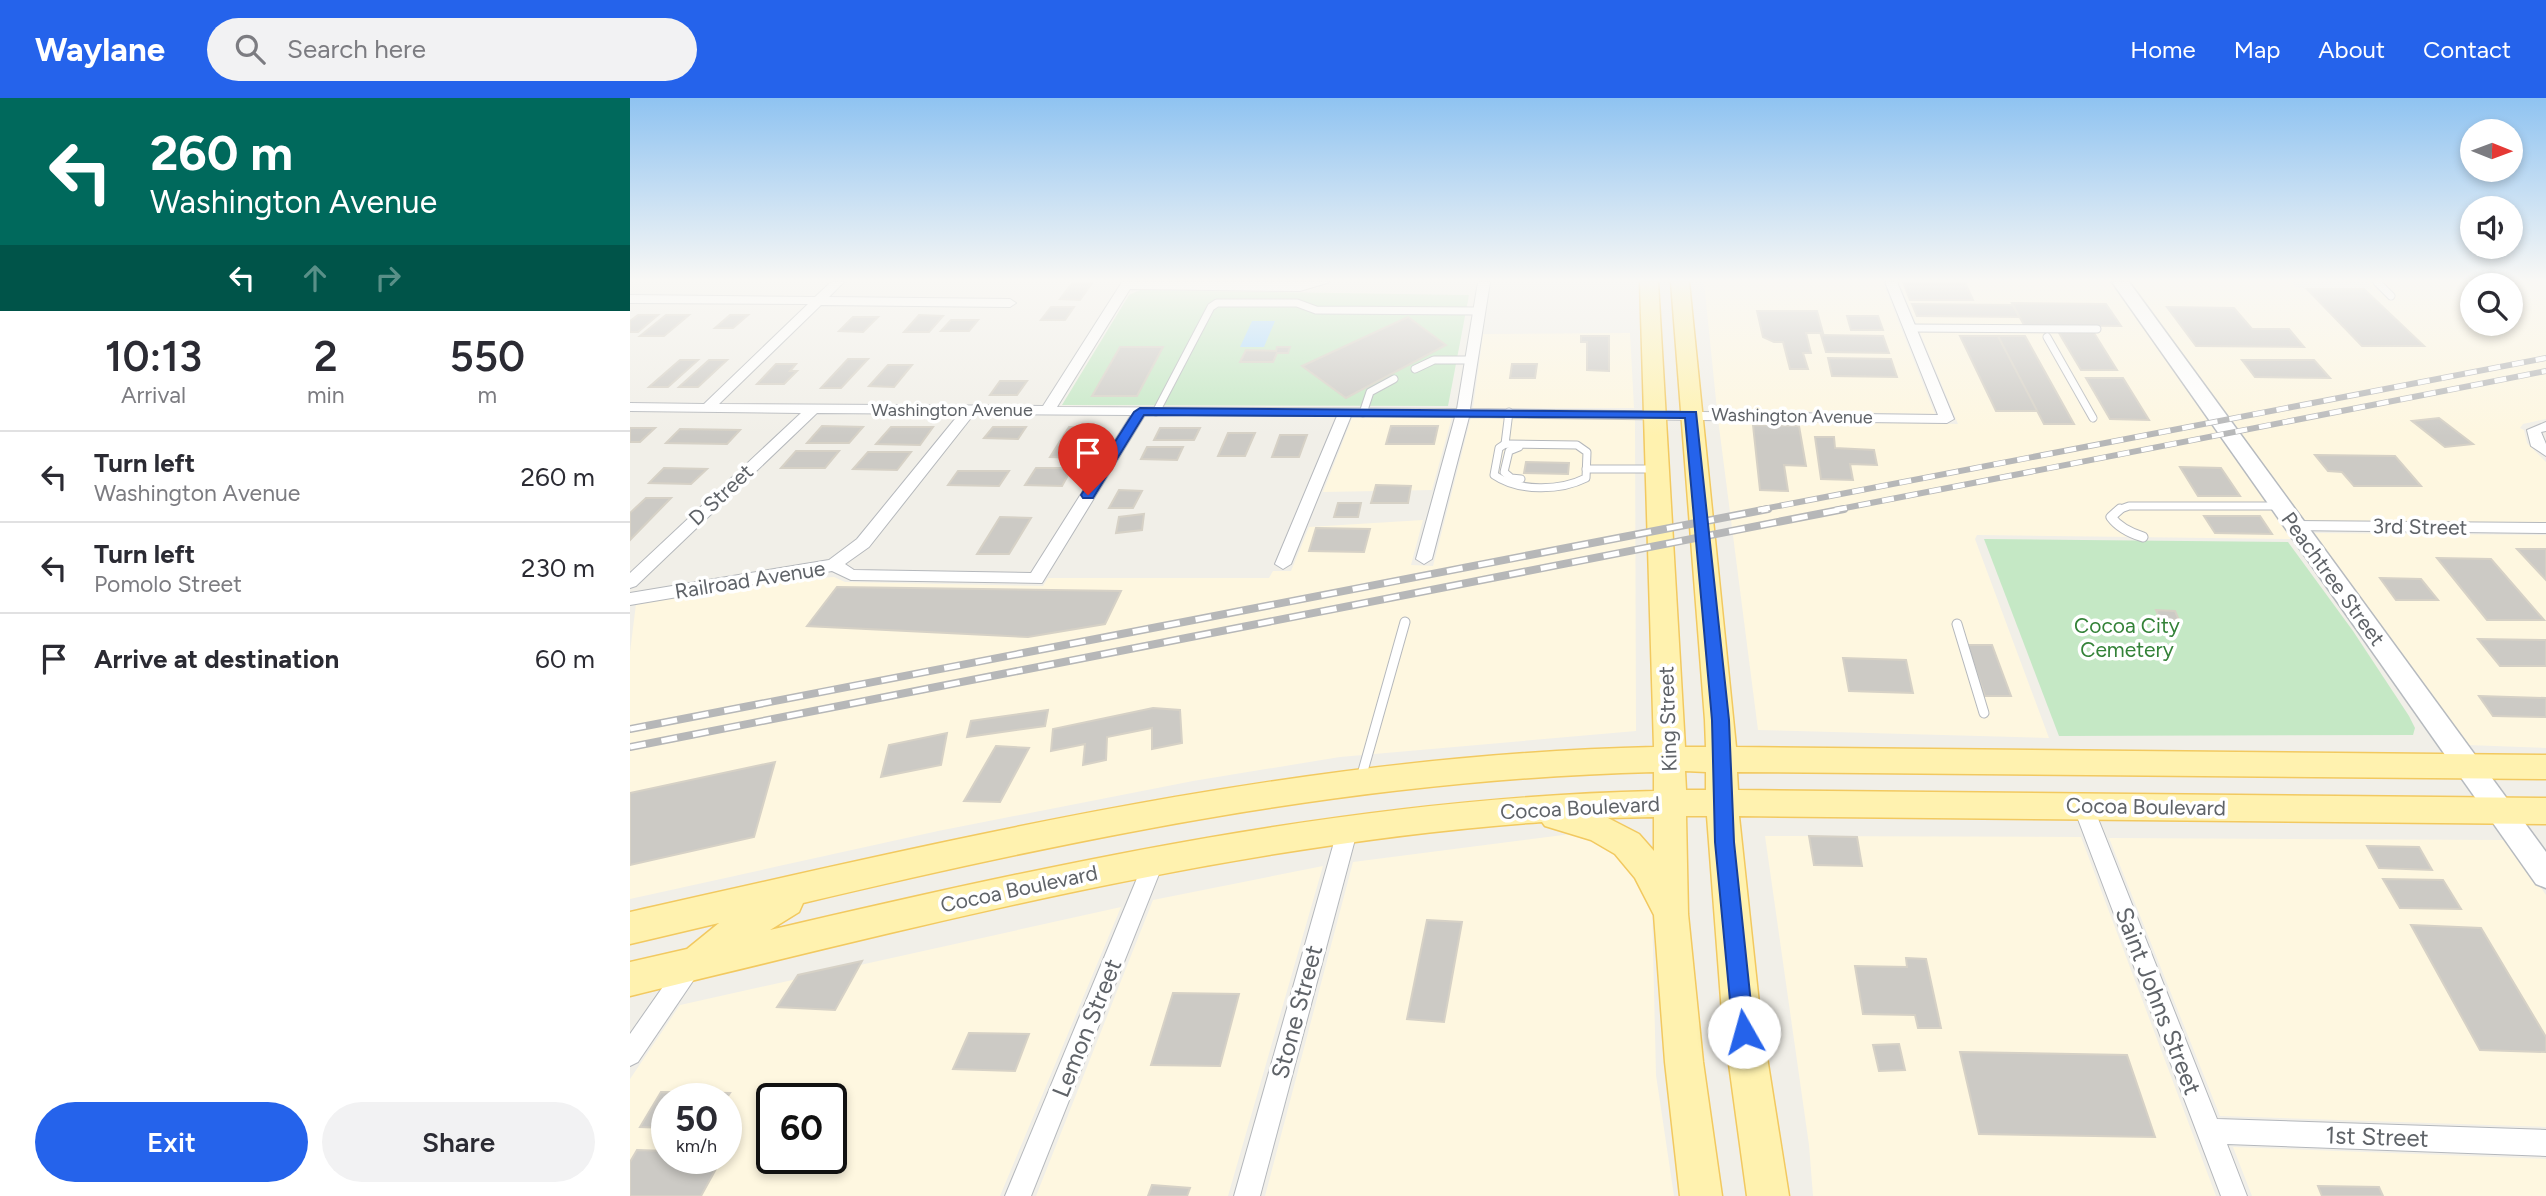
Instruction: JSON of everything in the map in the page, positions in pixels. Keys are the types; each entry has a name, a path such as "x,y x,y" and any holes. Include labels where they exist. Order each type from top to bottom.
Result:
{"main road":[{"name":"King Street","path":"1651,333 1670,759 1671,914 1684,1062 1701,1196"},
{"path":"1683,333 1720,720 1723,803 1741,1013 1768,1196"},
{"name":"Cocoa Boulevard","path":"630,928 1111,821 1361,779 1526,765 1722,759 2546,767"},
{"name":"Cocoa Boulevard","path":"630,979 981,896 1155,859 1348,828 1526,810 1723,803 2546,811"},
{"path":"1526,810 1603,828 1627,842 1645,862 1671,914"},
{"path":"691,965 733,933 810,887"}],"street":[{"path":"707,408 786,333"},
{"path":"1047,411 1096,333"},
{"path":"1424,559 1463,412 1475,333"},
{"name":"Washington Avenue","path":"630,407 1655,413 1947,419 1911,333"},
{"name":"Peachtree Street","path":"2157,333 2546,875"},
{"name":"D Street","path":"630,582 813,409"},
{"path":"834,565 863,543 970,410"},
{"name":"Railroad Avenue","path":"630,599 834,565 851,575 1036,579 1148,412"},
{"path":"1283,564 1345,413"},
{"path":"2540,428 2536,443 2546,452"},
{"name":"3rd Street","path":"2295,526 2546,528"},
{"name":"Saint Johns Street","path":"2083,806 2234,1196"},
{"name":"Stone Street","path":"1247,1196 1348,828"},
{"name":"Lemon Street","path":"1018,1196 1155,859"},
{"path":"630,1054 691,965"},
{"name":"1st Street","path":"2209,1131 2546,1143"}],"lane":[{"path":"1148,412 1195,333"},
{"path":"2047,337 2093,418"},
{"path":"1415,369 1434,360 1471,360"},
{"path":"1363,413 1370,391 1394,379"},
{"path":"1505,444 1509,412"},
{"path":"1505,444 1577,444 1587,452 1586,478 1577,483 1516,485 1499,480 1494,475 1499,448 1505,444"},
{"path":"1527,444 1509,452 1504,471 1507,476 1577,483"},
{"path":"1586,468 1657,469"},
{"path":"2143,537 2124,530 2115,524 2111,517 2119,509 2129,506 2280,506"},
{"path":"1361,779 1405,622"},
{"path":"1957,624 1984,713"}],"shaded area":[{"path":"1630,333 1634,408 1473,408 1483,334"},
{"path":"1709,333 1903,333 1935,414 1717,410"},
{"path":"1920,333 2148,333 2293,539 1977,535 1975,539 2049,738 1758,730 1718,419 1958,424"},
{"path":"2165,333 2460,333 2460,336 2523,336 2523,333 2546,333 2546,419 2523,424 2520,428 2524,430 2527,443 2546,462 2546,523 2301,521"},
{"path":"1452,417 1432,490 1323,492 1352,418"},
{"path":"1471,417 1635,418 1636,731 1340,757 1193,781 938,831 630,899 630,652 636,604 777,581 834,577 845,582 1043,586 1048,578 1269,578 1273,571 1291,571 1309,527 1423,520 1411,565 1433,566"},
{"path":"2310,533 2546,535 2546,748 2467,745"},
{"path":"1579,833 1596,837 1633,866 1652,906 1656,1075 1674,1196 1265,1196 1353,862"},
{"path":"1765,836 2081,837 2216,1196 1813,1196 1809,1145"},
{"path":"2109,838 2507,840 2546,895 2546,1127 2220,1116"},
{"path":"1323,866 1228,1196 1036,1196 1153,900"},
{"path":"1121,907 1000,1196 630,1196 630,1079 680,1005"},
{"path":"2233,1147 2546,1159 2546,1196 2252,1196"}],"green space":[{"path":"1106,333 1462,333 1448,406 1062,405"},
{"name":"Cocoa City Cemetery","path":"1984,539 2288,542 2353,631 2409,716 2415,728 2413,735 2059,736"}],"water":[{"path":"1246,333 1270,333 1264,347 1240,347"}],"building":[{"path":"643,333 667,333 664,336 640,336"},
{"path":"1373,333 1430,333 1446,345 1346,398 1302,366"},
{"path":"1762,333 1806,333 1811,353 1803,353 1808,369 1790,369 1783,342 1774,342 1763,337"},
{"path":"2059,333 2094,333 2117,370 2081,370"},
{"path":"2187,333 2293,333 2304,347 2196,346"},
{"path":"2350,333 2411,333 2424,346 2362,346"},
{"path":"1821,335 1883,336 1889,353 1826,352"},
{"path":"1581,336 1609,336 1609,371 1587,370 1587,342 1581,342"},
{"path":"1960,336 1998,336 2038,411 1996,411"},
{"path":"1998,336 2025,336 2074,424 2044,424"},
{"path":"1120,347 1163,347 1137,396 1092,396"},
{"path":"1277,347 1290,347 1288,353 1277,353 1273,362 1240,362 1246,350 1276,351"},
{"path":"1828,358 1891,359 1897,377 1832,376"},
{"path":"848,359 868,359 841,388 821,388"},
{"path":"680,360 698,360 668,387 649,387"},
{"path":"709,360 727,360 698,387 679,387"},
{"path":"2242,360 2314,360 2330,378 2255,377"},
{"path":"776,364 796,364 790,371 797,371 784,384 757,384"},
{"path":"1512,364 1537,364 1535,378 1510,378"},
{"path":"888,365 912,365 894,387 869,386"},
{"path":"2086,378 2123,378 2149,420 2110,419"},
{"path":"1000,381 1027,381 1017,395 990,395"},
{"path":"2439,418 2473,444 2445,447 2412,421"},
{"path":"1753,425 1799,426 1806,466 1784,465 1788,491 1760,490"},
{"path":"822,426 863,427 849,443 807,443"},
{"path":"1391,426 1438,426 1434,444 1386,444"},
{"path":"891,427 933,427 920,445 876,444"},
{"path":"993,427 1026,427 1018,439 984,438"},
{"path":"1069,427 1091,427 1086,436 1095,436 1082,458 1050,457"},
{"path":"630,428 655,428 640,442 630,442"},
{"path":"1160,428 1200,428 1194,440 1154,440"},
{"path":"680,429 740,430 727,444 666,443"},
{"path":"1228,433 1255,433 1245,456 1218,456"},
{"path":"1280,435 1307,435 1299,457 1272,457"},
{"path":"1815,437 1834,437 1835,448 1874,450 1877,465 1850,464 1853,480 1821,479"},
{"path":"1147,447 1183,447 1177,460 1141,459"},
{"path":"796,451 839,451 825,468 781,468"},
{"path":"868,452 911,452 897,470 853,469"},
{"path":"2315,455 2395,456 2421,486 2354,486 2342,472 2328,471"},
{"path":"1526,462 1569,463 1568,474 1524,473"},
{"path":"2180,467 2221,468 2240,496 2198,496"},
{"path":"664,468 707,469 691,484 649,483"},
{"path":"1036,468 1072,468 1062,486 1025,485"},
{"path":"958,471 1009,471 999,486 948,485"},
{"path":"1376,485 1411,486 1408,503 1371,503"},
{"path":"1119,490 1142,491 1133,508 1109,508"},
{"path":"646,498 671,498 630,540 630,513"},
{"path":"1338,503 1361,503 1358,517 1334,517"},
{"path":"1144,514 1142,530 1116,533 1119,517"},
{"path":"2204,516 2260,516 2272,534 2215,533"},
{"path":"1000,517 1031,518 1009,554 977,554"},
{"path":"1316,528 1370,529 1364,552 1309,551"},
{"path":"2517,549 2546,549 2546,580"},
{"path":"2437,558 2491,559 2544,620 2487,620"},
{"path":"2380,578 2421,579 2438,600 2396,600"},
{"path":"837,587 1121,591 1105,624 1028,637 807,626"},
{"path":"2156,610 2175,611 2179,620 2160,620"},
{"path":"2478,639 2546,640 2546,666 2500,666"},
{"path":"1967,645 1992,645 2011,696 1985,696"},
{"path":"1843,658 1906,660 1913,693 1849,691"},
{"path":"2479,696 2546,698 2546,717 2493,716"},
{"path":"1153,708 1180,710 1182,743 1152,749 1152,728 1107,737 1106,760 1083,765 1085,744 1051,751 1053,729"},
{"path":"1048,710 1045,726 967,737 971,721"},
{"path":"947,733 941,765 881,777 889,745"},
{"path":"996,746 1029,748 1000,802 964,801"},
{"path":"775,762 754,837 630,865 630,793"},
{"path":"1809,836 1857,837 1862,866 1814,865"},
{"path":"2367,846 2419,847 2432,870 2379,868"},
{"path":"2383,879 2443,880 2461,909 2400,908"},
{"path":"1427,920 1462,922 1444,1022 1407,1019"},
{"path":"2411,925 2481,928 2546,1037 2546,1052 2480,1050"},
{"path":"1906,958 1926,959 1941,1028 1918,1028 1915,1015 1863,1014 1855,966 1907,967"},
{"path":"862,961 835,1010 777,1007 798,975"},
{"path":"1173,993 1239,994 1220,1066 1151,1065"},
{"path":"969,1033 1029,1034 1015,1071 953,1069"},
{"path":"1899,1044 1905,1070 1879,1071 1873,1045"},
{"path":"1960,1052 2127,1055 2155,1137 1979,1134"},
{"path":"651,1109 651,1127 640,1127"},
{"path":"637,1150 651,1150 651,1174 713,1174 701,1196 630,1196 630,1162"},
{"path":"1152,1185 1190,1188 1187,1196 1148,1196"},
{"path":"2318,1186 2379,1187 2383,1196 2322,1196"}],"railway":[{"path":"1758,510 2546,358"},
{"path":"1835,510 2546,371"},
{"path":"630,729 1768,509"},
{"path":"630,747 1844,509"}],"route":[{"path":"1088,495 1140,412 1691,414 1720,720 1724,842 1744,1032"}]}
